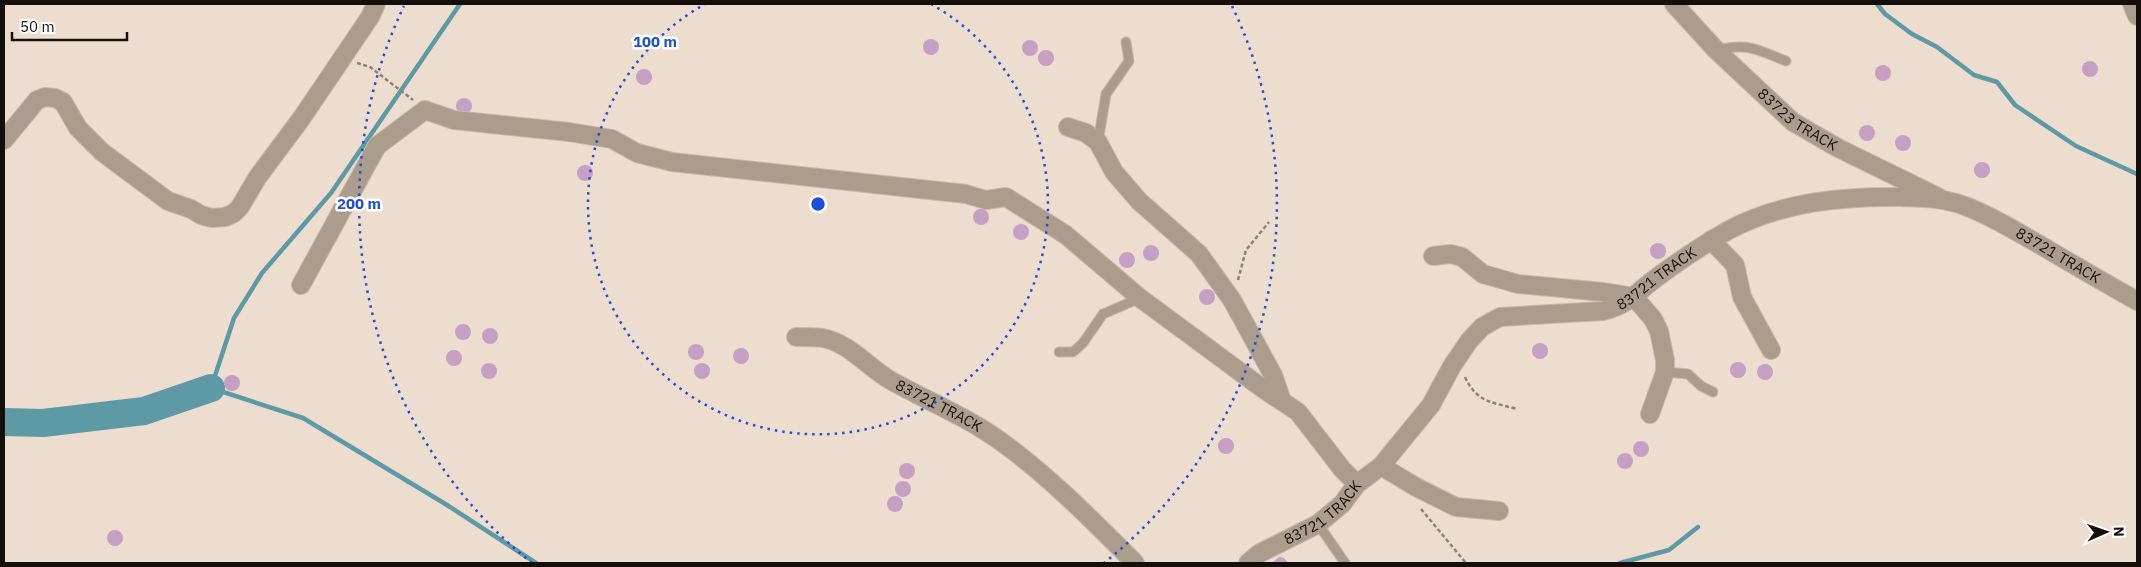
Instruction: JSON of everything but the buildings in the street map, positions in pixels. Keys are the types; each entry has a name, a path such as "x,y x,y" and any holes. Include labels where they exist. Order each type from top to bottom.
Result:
{"street":[{"path":"4,140 37,100 45,97 55,98 63,102 78,128 102,152 168,201 212,218 225,217 234,213 240,207 258,178 370,17 376,4"},
{"name":"83723 TRACK","path":"1674,4 1716,50 1766,99 1793,122 1811,134 1946,200"},
{"path":"2132,4 2137,16"},
{"path":"301,285 376,146 425,110 454,120 612,138 637,153 672,162 966,194 986,200 1006,197 1066,235 1140,298 1298,412 1342,469 1357,484"},
{"path":"1068,127 1086,134 1098,142 1114,172 1139,201 1200,254 1239,312 1274,375 1282,401"},
{"name":"83721 TRACK","path":"1248,563 1260,553 1318,524 1342,504 1357,484 1381,466 1431,405 1457,360 1482,327 1500,318 1602,311 1619,307 1711,240 1742,223 1779,210 1815,201 1884,197 1946,200 2001,222 2137,301"},
{"path":"1711,240 1735,265 1742,297 1771,350"},
{"path":"1433,256 1451,254 1462,257 1483,274 1518,284 1634,297 1653,319 1663,344 1665,372 1650,414"},
{"name":"83721 TRACK","path":"796,337 823,338 836,342 882,375 974,423 1003,443 1068,496 1135,563"},
{"path":"1381,466 1456,507 1499,511"}],"lane":[{"path":"1098,142 1106,94 1129,61 1126,42"},
{"path":"1716,50 1738,46 1752,48 1786,62"},
{"path":"1059,352 1073,352 1083,343 1103,314 1140,298"},
{"path":"1665,372 1688,374 1701,386 1713,392"},
{"path":"1318,524 1345,563"}],"path":[{"path":"342,58 370,68 425,110"},
{"path":"1239,312 1238,279 1246,250 1269,222"},
{"path":"1457,360 1470,388 1482,400 1517,409"},
{"path":"1415,502 1466,563"}],"waterway":[{"path":"460,4 331,193 262,273 234,318 211,388 303,418 447,505 536,563"},
{"path":"1877,4 1885,14 1912,34 1937,47 1974,75 1997,82 2015,105 2076,146 2137,174"},
{"path":"4,422 43,423 144,411 211,388"},
{"path":"1620,563 1669,550 1698,527"}]}
